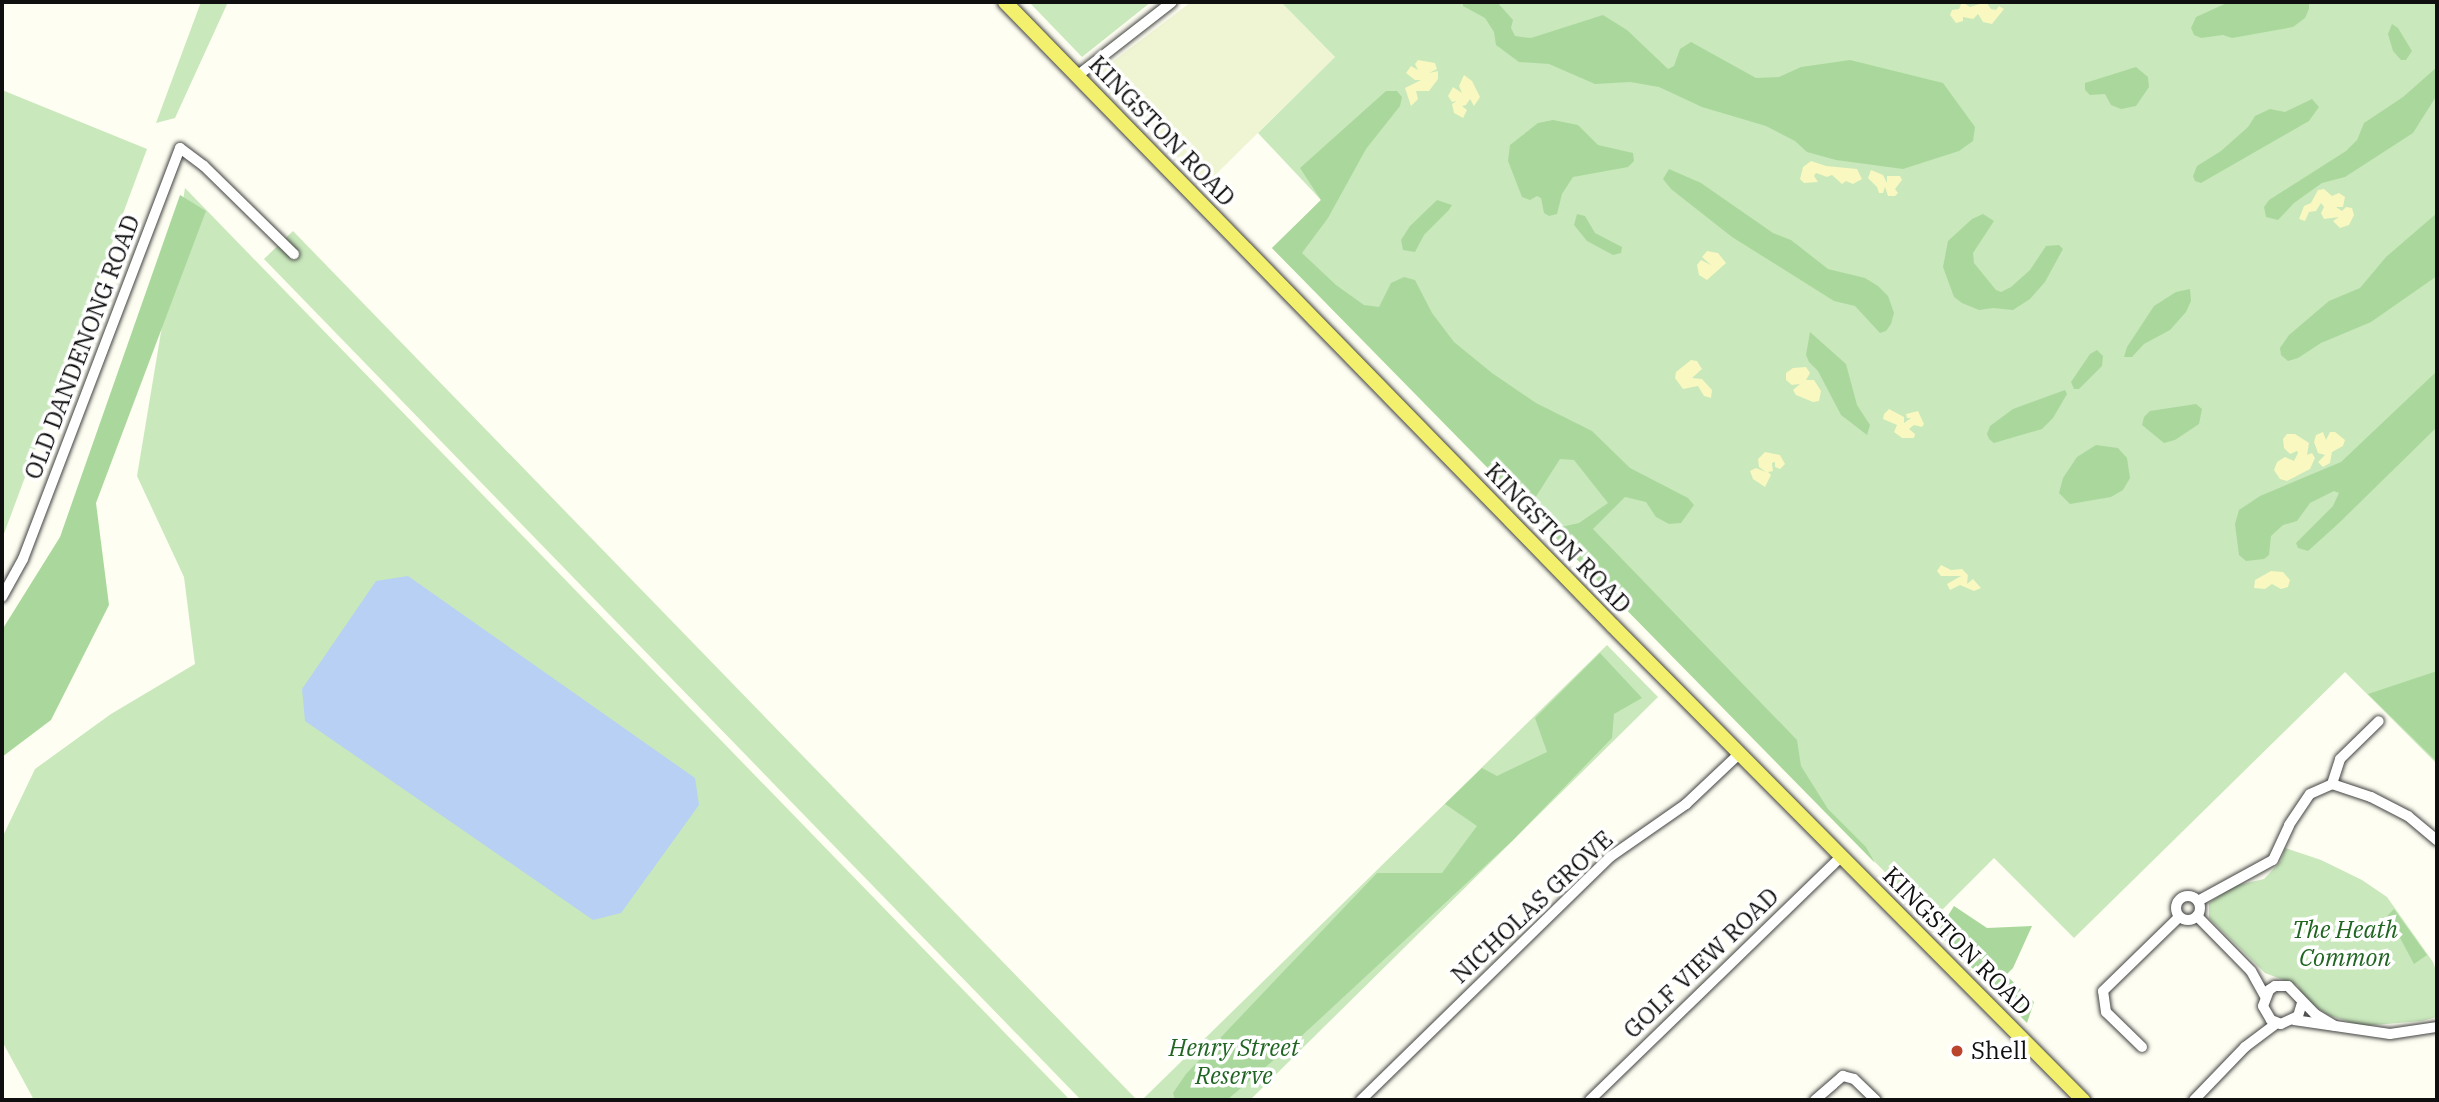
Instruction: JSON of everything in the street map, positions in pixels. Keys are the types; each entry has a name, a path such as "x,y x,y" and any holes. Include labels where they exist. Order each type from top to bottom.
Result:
{"main road":[{"name":"KINGSTON ROAD","path":"1005,2 1739,754 2083,1100"}],"street":[{"path":"1077,76 1172,2"},
{"name":"OLD DANDENONG ROAD","path":"2,597 23,559 180,148 201,163 294,254"},
{"path":"2332,784 2340,760 2379,721"},
{"name":"NICHOLAS GROVE","path":"1361,1100 1610,857 1686,804 1739,754"},
{"path":"2198,901 2273,860 2290,825 2310,794 2332,784 2371,797 2408,816 2437,840"},
{"name":"GOLF VIEW ROAD","path":"1590,1100 1841,857"},
{"path":"2189,896 2198,901 2200,911 2197,916 2187,920 2179,917 2176,910 2179,899 2189,896"},
{"path":"2197,916 2251,971 2275,986 2292,988 2302,1003 2335,1026"},
{"path":"2142,1047 2106,1012 2102,991 2179,917"},
{"path":"2245,1047 2264,1013 2264,996 2251,971"},
{"path":"2264,996 2275,986"},
{"path":"2294,1020 2302,1003"},
{"path":"2264,1013 2277,1023"},
{"path":"2194,1100 2245,1047 2277,1023 2294,1020 2390,1034 2437,1027"},
{"path":"1815,1100 1839,1078 1846,1076 1857,1081 1876,1100"}],"shaded area":[{"path":"1191,2 1281,2 1335,57 1205,185 1099,77 1099,72"}],"green space":[{"path":"201,2 228,2 175,118 156,123"},
{"path":"1029,2 1151,2 1082,57"},
{"path":"1281,2 2437,2 2437,764 2345,672 2074,938 1994,858 1932,920 1272,248 1321,200 1258,133 1335,57"},
{"path":"1463,2 1497,2 1513,20 1511,28 1515,36 1531,38 1603,15 1627,30 1668,69 1674,66 1680,49 1691,42 1756,78 1779,77 1801,67 1850,60 1943,83 1975,127 1973,141 1959,151 1903,169 1836,160 1807,152 1795,141 1766,126 1702,107 1659,87 1630,82 1595,84 1549,64 1519,62 1496,45 1494,32 1485,18 1463,6"},
{"path":"2229,2 2309,2 2309,9 2305,18 2293,27 2232,38 2223,35 2201,38 2194,35 2191,28 2196,17"},
{"path":"2392,24 2398,28 2412,51 2406,60 2401,60 2393,51 2388,34"},
{"path":"2136,67 2148,77 2149,87 2136,106 2121,109 2111,105 2105,94 2090,95 2085,90 2085,83"},
{"path":"2437,67 2437,95 2413,133 2345,177 2322,183 2294,203 2278,220 2266,217 2264,207 2269,200 2346,151 2357,140 2364,123 2403,97"},
{"path":"2,90 147,149 2,539"},
{"path":"1386,91 1397,91 1402,97 1400,106 1366,149 1328,218 1302,253 1336,285 1364,305 1379,307 1391,283 1404,277 1415,280 1432,313 1454,342 1492,373 1536,403 1592,431 1630,468 1688,498 1694,505 1681,523 1669,524 1656,517 1646,502 1625,497 1593,529 1797,740 1801,766 1828,809 1866,847 1875,863 1548,530 1579,523 1608,503 1574,460 1560,459 1528,509 1272,248 1321,200 1300,168"},
{"path":"2312,99 2319,107 2309,121 2201,183 2195,181 2193,176 2197,166 2221,151 2248,127 2255,116 2270,109 2285,112"},
{"path":"1553,120 1578,125 1598,145 1633,153 1634,161 1628,167 1573,177 1562,194 1557,214 1549,216 1544,213 1541,198 1537,196 1530,200 1522,197 1508,161 1510,145 1538,123"},
{"path":"1669,169 1701,183 1773,233 1791,240 1828,269 1865,278 1878,286 1888,296 1894,313 1886,331 1880,333 1855,306 1834,301 1732,237 1671,189 1663,179"},
{"path":"185,188 1070,1100 34,1100 2,1041 2,838 35,769 111,714 195,664 184,577 137,476"},
{"path":"180,195 206,211 96,503 109,605 51,720 2,757 2,630 60,537"},
{"path":"1437,200 1452,205 1424,235 1415,252 1403,250 1401,240 1410,226"},
{"path":"2437,213 2437,276 2371,322 2321,343 2298,358 2288,361 2281,355 2280,348 2289,335 2329,301 2360,288 2386,257"},
{"path":"1577,214 1585,216 1595,233 1622,247 1621,253 1613,255 1587,241 1574,225"},
{"path":"1983,214 1994,221 1973,253 1974,263 1996,290 2001,292 2011,287 2030,270 2046,246 2059,245 2063,249 2045,282 2030,299 2013,310 1979,310 1962,303 1954,297 1943,267 1948,241 1972,219"},
{"path":"293,231 1137,1100 1081,1100 264,259"},
{"path":"2190,289 2191,301 2186,312 2170,330 2144,344 2132,357 2124,357 2127,347 2154,306 2176,292"},
{"path":"1810,332 1846,364 1857,405 1870,425 1867,435 1841,415 1818,371 1809,362 1806,355"},
{"path":"2097,350 2103,356 2102,366 2079,389 2074,389 2071,382 2090,354"},
{"path":"2437,371 2437,427 2339,523 2308,551 2298,548 2296,543 2333,506 2339,493 2334,491 2310,503 2297,521 2283,525 2271,536 2269,555 2264,559 2246,561 2239,555 2235,524 2239,510 2260,496 2341,462"},
{"path":"2065,390 2067,394 2053,418 2042,429 1994,443 1989,439 1987,434 1990,426 2013,409"},
{"path":"2196,404 2202,409 2199,424 2175,440 2164,443 2142,425 2144,417 2150,411"},
{"path":"2096,445 2118,448 2127,458 2130,478 2123,490 2111,497 2070,504 2059,493 2063,478 2077,457"},
{"name":"Henry Street Reserve","path":"1607,645 1658,697 1250,1100 1137,1100 1144,1098"},
{"name":"Henry Street Reserve","path":"1600,653 1642,698 1614,714 1612,738 1512,841 1295,1042 1227,1100 1175,1100 1173,1093 1186,1074 1377,873 1442,873 1477,826 1445,804 1482,768 1497,776 1547,752 1535,718"},
{"path":"2437,671 2437,762 2368,694"},
{"name":"The Heath Common","path":"2285,848 2321,860 2362,880 2387,897 2433,962 2437,974 2437,1017 2422,1021 2362,1026 2328,1015 2305,999 2297,985 2265,973 2209,918 2209,903 2234,886 2264,879 2281,861"},
{"path":"1954,906 1987,928 2032,926 2013,968 2006,975 2034,1002 2027,1023 1937,933"},
{"path":"2394,909 2427,955 2414,964 2399,936 2384,919"}],"sand":[{"path":"1962,2 1970,7 1986,2 1991,9 1996,10 1999,6 2004,9 1992,24 1983,22 1978,14 1973,19 1963,17 1963,21 1956,23 1950,15 1952,10 1959,9"},
{"path":"1418,60 1435,63 1437,69 1429,73 1438,71 1438,79 1429,91 1416,91 1418,99 1411,106 1405,88 1421,80 1415,80 1406,73 1411,66 1418,70 1415,64"},
{"path":"1464,75 1472,81 1480,97 1474,106 1470,99 1462,106 1467,110 1463,118 1454,113 1452,104 1457,101 1452,102 1448,96 1453,87 1462,93 1459,86"},
{"path":"1811,161 1826,166 1857,169 1862,179 1853,184 1846,181 1842,184 1832,175 1827,177 1816,173 1814,176 1818,182 1804,183 1800,179 1803,167"},
{"path":"1871,170 1883,175 1887,183 1887,176 1900,176 1902,180 1895,189 1898,193 1888,196 1885,187 1883,193 1879,193 1868,178"},
{"path":"2324,189 2332,196 2339,193 2345,197 2343,207 2336,207 2342,211 2346,207 2352,208 2354,215 2349,225 2340,228 2333,221 2339,217 2324,219 2321,213 2324,207 2321,203 2316,211 2309,212 2305,221 2299,219 2304,206 2311,203 2318,190"},
{"path":"1707,251 1718,253 1726,263 1707,280 1699,275 1697,265 1701,260 1711,265 1702,257"},
{"path":"1691,360 1697,361 1702,369 1692,378 1702,379 1712,390 1711,398 1704,396 1698,386 1683,389 1675,378 1676,372"},
{"path":"1806,367 1810,373 1806,380 1814,380 1821,391 1819,401 1813,402 1796,395 1793,390 1800,384 1792,385 1786,380 1786,373 1793,368"},
{"path":"1889,409 1904,417 1904,423 1911,418 1907,418 1906,414 1918,411 1924,424 1922,427 1914,425 1909,429 1915,434 1914,438 1902,438 1894,432 1897,425 1883,419"},
{"path":"2323,432 2326,440 2330,432 2335,432 2345,440 2343,446 2332,452 2330,463 2323,467 2318,462 2325,455 2318,453 2314,442 2316,435"},
{"path":"2287,434 2295,434 2309,443 2307,455 2312,453 2315,458 2310,469 2287,481 2280,479 2274,470 2277,462 2285,457 2294,461 2298,453 2297,451 2290,454 2284,448 2283,439"},
{"path":"1765,452 1780,455 1785,464 1780,469 1775,467 1775,462 1772,463 1773,471 1768,472 1771,475 1765,487 1753,479 1750,471 1756,468 1766,472 1759,467 1758,459"},
{"path":"1941,565 1951,570 1962,569 1968,575 1967,584 1973,579 1981,588 1974,591 1960,585 1950,590 1947,584 1961,576 1941,576 1937,571"},
{"path":"2271,571 2283,572 2290,580 2288,587 2281,589 2272,584 2265,589 2254,588 2255,580"}],"water":[{"path":"408,576 695,778 699,805 621,913 593,920 305,721 302,689 376,581"}],"place":[{"name":"Shell","path":"1957,1051"}]}
